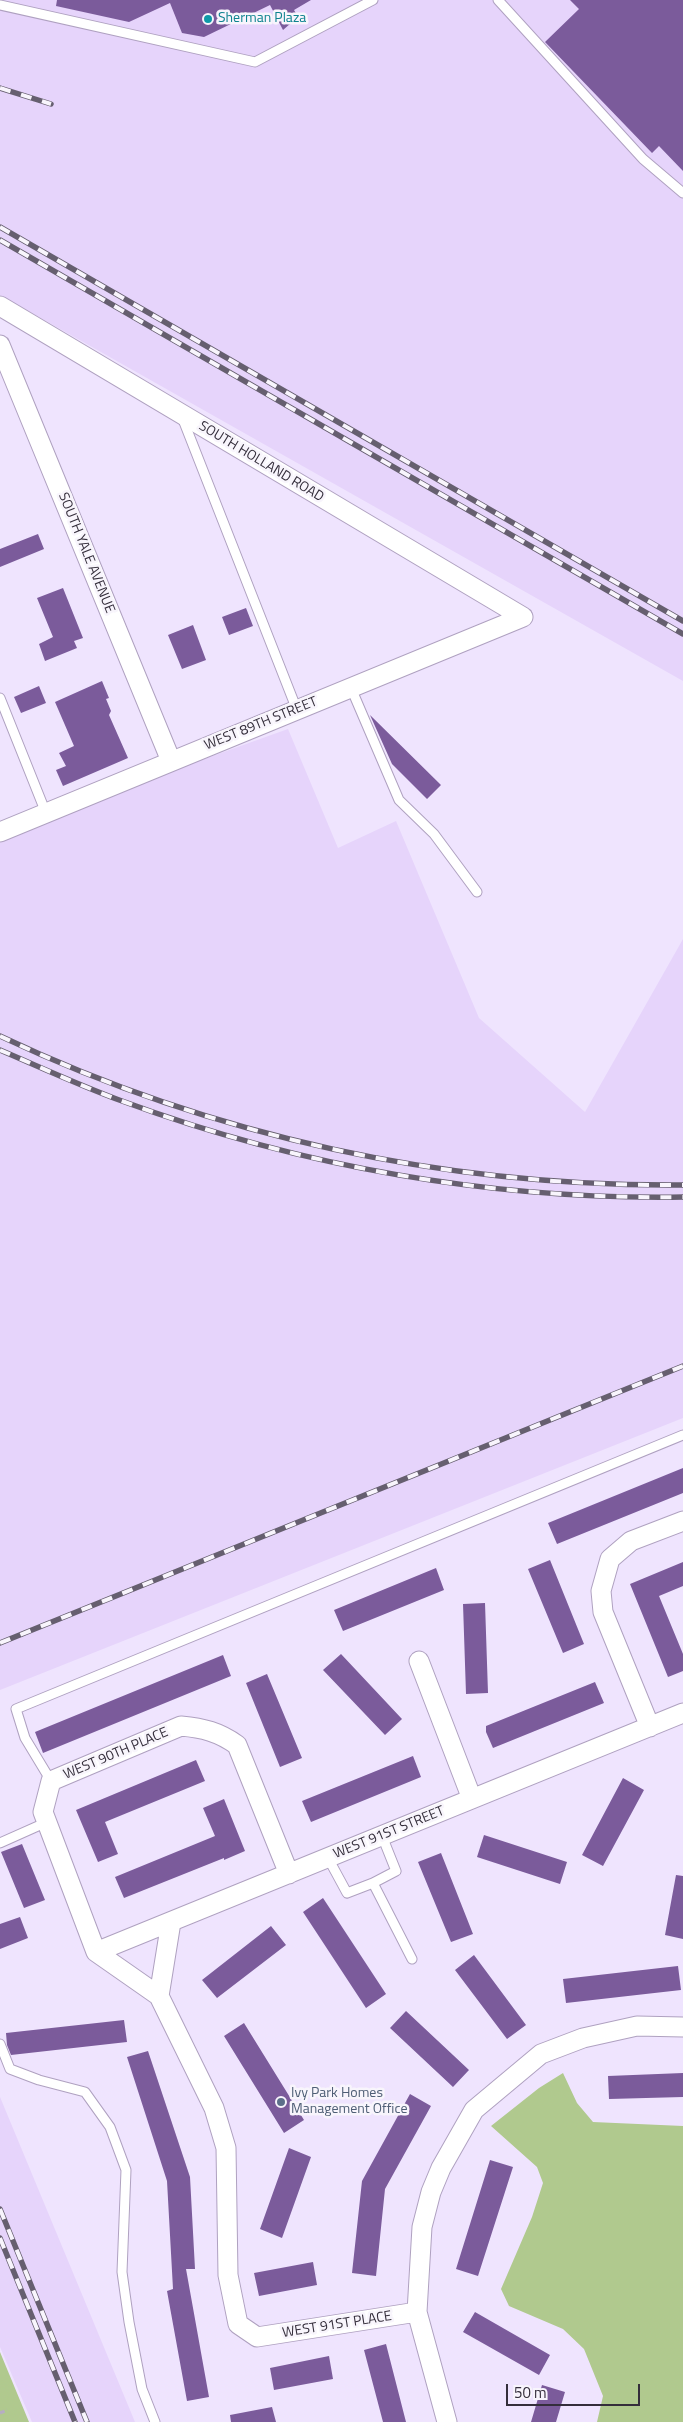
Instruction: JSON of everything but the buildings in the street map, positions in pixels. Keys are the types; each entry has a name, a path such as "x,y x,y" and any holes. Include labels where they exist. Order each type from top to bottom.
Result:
{"street":[{"name":"SOUTH HOLLAND ROAD","path":"0,306 523,617"},
{"name":"SOUTH YALE AVENUE","path":"0,345 171,761"},
{"name":"WEST 89TH STREET","path":"0,832 523,617"},
{"path":"650,1727 603,1612 601,1591 610,1559 631,1542 683,1520"},
{"path":"419,1661 472,1799"},
{"name":"WEST 91ST STREET","path":"96,1952 683,1714"},
{"name":"WEST 90TH PLACE","path":"45,1817 51,1781 181,1726 199,1728 221,1734 237,1746 289,1874"},
{"path":"45,1817 96,1952 159,1996 171,1922"},
{"name":"WEST 91ST PLACE","path":"159,1996 214,2108 226,2148 228,2275 238,2324 257,2337 417,2312"},
{"path":"447,2422 417,2312 422,2227 431,2192 441,2168 474,2110 541,2054 583,2038 636,2026 683,2027"}],"lane":[{"path":"0,5 255,62 373,0"},
{"path":"498,0 643,159 683,193"},
{"path":"180,413 298,710"},
{"path":"351,688 399,800 434,834 477,892"},
{"path":"0,698 46,813"},
{"path":"51,1781 25,1738 16,1710 683,1435"},
{"path":"0,1843 45,1817"},
{"path":"328,1858 347,1893 373,1883 396,1872 382,1836"},
{"path":"373,1883 412,1959"},
{"path":"0,2044 10,2069 39,2080 85,2092 110,2127 126,2170 122,2272 129,2322 142,2388 155,2422"}],"path":[{"path":"0,2413 8,2410"}],"shaded area":[{"path":"0,0 683,0 683,681 0,295"},
{"path":"288,729 338,848 396,821 479,1018 585,1112 683,939 683,1418 0,1690 0,832"},
{"path":"0,2097 135,2422 32,2422 0,2347"}],"green space":[{"path":"563,2073 577,2103 593,2122 683,2126 683,2422 597,2422 603,2396 584,2349 563,2329 509,2306 501,2289 532,2217 543,2183 537,2167 491,2126 539,2088"},
{"path":"0,2352 29,2422 0,2422"}],"railway":[{"path":"0,88 51,104"},
{"path":"0,227 683,621"},
{"path":"0,240 683,634"},
{"path":"0,1036 81,1071 164,1102 248,1128 333,1149 419,1165 506,1177 594,1183 683,1185"},
{"path":"0,1050 122,1101 258,1144 328,1161 398,1175 540,1193 683,1197"},
{"path":"0,1643 683,1366"},
{"path":"0,2209 87,2422"},
{"path":"0,2238 75,2422"}],"place":[{"name":"Sherman Plaza","path":"208,19"},
{"name":"Ivy Park Homes Management Office","path":"281,2102"}]}
